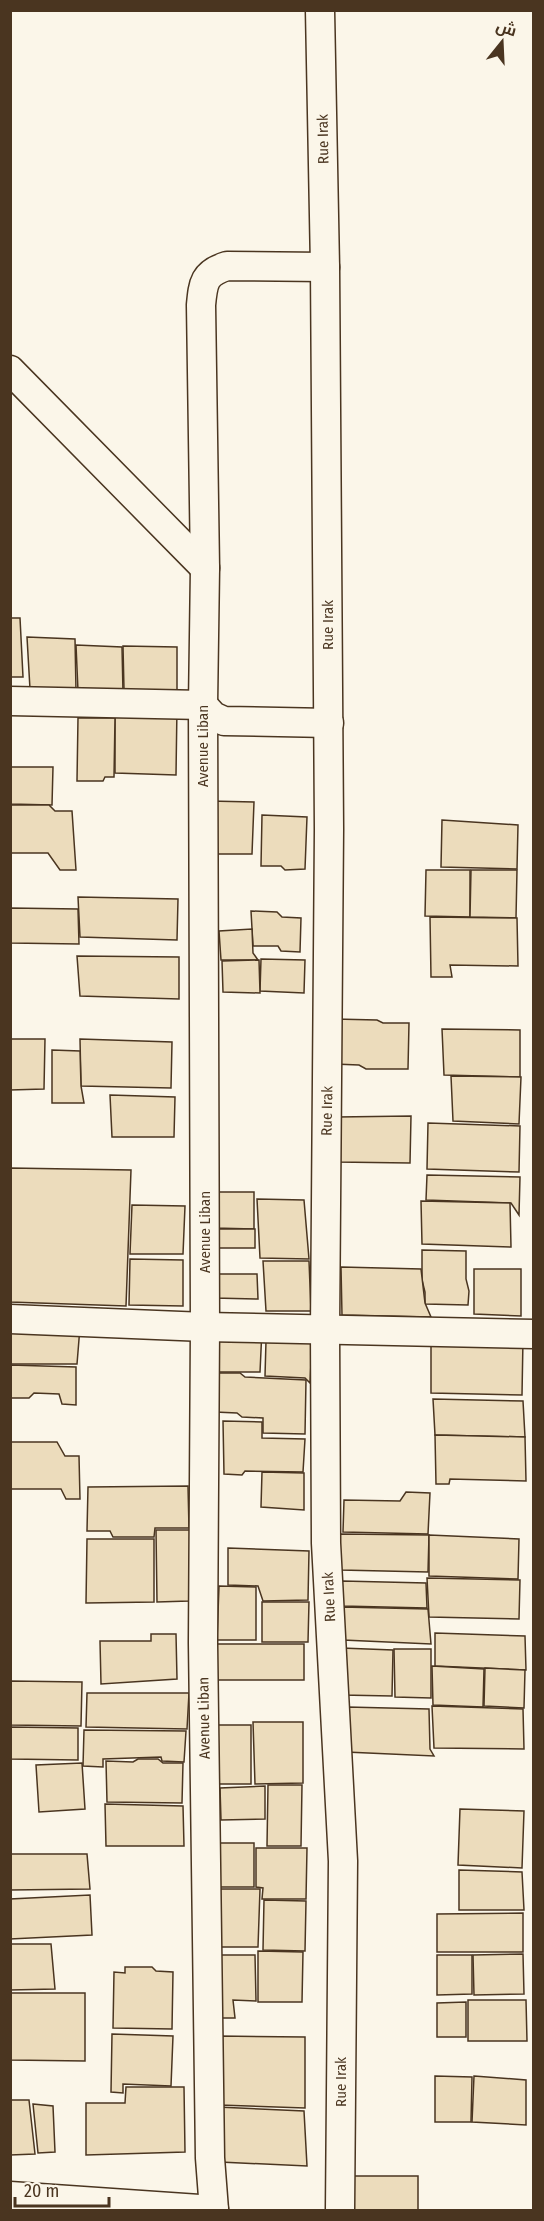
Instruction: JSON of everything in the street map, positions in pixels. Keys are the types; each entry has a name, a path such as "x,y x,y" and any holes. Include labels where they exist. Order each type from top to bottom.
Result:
{"street":[{"name":"Rue Irak","path":"320,10 325,267 328,723 326,1543 343,1861 340,2211"},
{"name":"Avenue Liban","path":"214,2210 210,2158 203,1643 205,568 201,305 207,277 213,270 226,266 325,267"},
{"path":"10,370 205,568"},
{"path":"10,701 203,705 213,716 224,721 328,723"},
{"path":"10,1319 205,1327 534,1334"},
{"path":"10,2196 214,2210"}],"building":[{"path":"10,618 20,618 23,677 10,677"},
{"path":"27,637 75,639 76,691 30,689"},
{"path":"76,645 122,647 123,693 78,691"},
{"path":"123,646 177,647 177,691 124,690"},
{"path":"115,707 177,707 176,775 115,773"},
{"path":"78,718 115,718 114,777 105,777 103,781 77,781"},
{"path":"10,767 53,767 52,805 10,804"},
{"path":"209,801 254,802 252,854 207,854"},
{"path":"10,805 49,805 55,811 72,811 76,870 60,870 48,853 10,853"},
{"path":"262,815 307,817 305,869 285,870 281,866 261,866"},
{"path":"442,820 518,825 517,869 441,867"},
{"path":"426,870 470,870 470,917 425,916"},
{"path":"471,870 517,870 516,918 470,917"},
{"path":"78,897 178,899 177,940 80,937"},
{"path":"10,908 78,909 79,944 10,943"},
{"path":"251,911 277,912 282,917 301,918 300,952 281,951 278,946 253,946"},
{"path":"430,917 517,918 518,966 450,965 452,977 431,977"},
{"path":"252,929 253,953 258,960 221,960 219,931"},
{"path":"77,956 179,957 179,999 80,996"},
{"path":"261,959 305,960 304,993 260,991"},
{"path":"259,960 260,993 223,992 222,961"},
{"path":"334,1019 409,1023 408,1069 366,1069 359,1065 334,1064"},
{"path":"442,1029 520,1030 520,1077 444,1075"},
{"path":"10,1039 45,1039 44,1089 10,1090"},
{"path":"80,1039 172,1042 171,1088 81,1086"},
{"path":"52,1050 80,1051 84,1103 52,1103"},
{"path":"451,1076 521,1077 519,1124 453,1121"},
{"path":"110,1095 175,1097 174,1137 112,1137"},
{"path":"411,1116 410,1163 336,1162 337,1117"},
{"path":"428,1123 520,1126 519,1172 427,1169"},
{"path":"10,1168 131,1170 126,1306 10,1302"},
{"path":"427,1175 520,1177 519,1215 511,1203 426,1200"},
{"path":"213,1192 254,1192 254,1229 214,1228"},
{"path":"257,1199 304,1200 309,1259 260,1258"},
{"path":"421,1201 510,1203 511,1247 422,1244"},
{"path":"132,1205 185,1206 183,1254 130,1254"},
{"path":"211,1229 255,1229 255,1248 212,1248"},
{"path":"422,1250 466,1251 468,1305 425,1304"},
{"path":"130,1259 183,1260 183,1306 129,1305"},
{"path":"263,1261 309,1261 311,1311 266,1311"},
{"path":"341,1267 421,1269 425,1303 431,1317 342,1315"},
{"path":"474,1269 521,1269 521,1316 474,1314"},
{"path":"213,1274 257,1274 258,1299 214,1298"},
{"path":"10,1326 80,1327 77,1364 10,1364"},
{"path":"218,1329 262,1329 260,1372 216,1372"},
{"path":"431,1337 523,1339 522,1395 431,1393"},
{"path":"266,1341 312,1342 310,1383 305,1378 265,1376"},
{"path":"10,1365 76,1367 76,1405 62,1404 59,1394 34,1393 29,1398 10,1398"},
{"path":"215,1373 240,1373 245,1377 306,1380 305,1434 263,1433 263,1418 215,1412"},
{"path":"433,1399 523,1401 525,1437 435,1435"},
{"path":"223,1421 262,1422 262,1438 305,1439 303,1472 245,1471 242,1475 224,1474"},
{"path":"435,1435 525,1437 526,1481 450,1479 449,1484 436,1484"},
{"path":"10,1442 57,1442 65,1456 79,1456 80,1499 66,1499 61,1489 10,1489"},
{"path":"262,1472 304,1473 304,1510 261,1507"},
{"path":"188,1486 189,1528 155,1528 154,1537 113,1537 110,1531 87,1531 88,1487"},
{"path":"406,1492 430,1493 428,1534 343,1532 344,1500 400,1501"},
{"path":"156,1530 190,1530 189,1601 157,1602"},
{"path":"340,1534 429,1535 428,1572 340,1570"},
{"path":"429,1535 519,1539 518,1579 429,1576"},
{"path":"87,1539 154,1539 154,1602 86,1603"},
{"path":"228,1548 309,1551 308,1600 263,1601 258,1586 228,1585"},
{"path":"427,1578 520,1580 519,1619 429,1617"},
{"path":"342,1581 426,1583 427,1608 342,1606"},
{"path":"219,1586 256,1587 256,1640 217,1640"},
{"path":"262,1602 309,1602 308,1642 262,1642"},
{"path":"341,1607 428,1609 431,1644 343,1640"},
{"path":"435,1633 525,1636 526,1670 435,1666"},
{"path":"151,1634 176,1634 177,1679 101,1684 100,1641 151,1641"},
{"path":"217,1644 304,1644 304,1680 217,1680"},
{"path":"341,1648 393,1650 392,1696 341,1695"},
{"path":"394,1649 431,1649 431,1698 395,1697"},
{"path":"432,1666 484,1669 483,1707 433,1705"},
{"path":"485,1668 525,1670 524,1708 484,1706"},
{"path":"10,1681 82,1682 81,1726 10,1725"},
{"path":"87,1693 189,1693 187,1729 86,1727"},
{"path":"432,1706 523,1709 524,1749 434,1748"},
{"path":"347,1707 429,1709 430,1749 434,1756 346,1752"},
{"path":"253,1722 303,1722 303,1783 255,1784"},
{"path":"218,1725 251,1725 251,1784 219,1784"},
{"path":"10,1727 78,1728 78,1760 10,1759"},
{"path":"84,1730 186,1731 184,1762 162,1761 161,1757 103,1759 103,1767 83,1766"},
{"path":"138,1759 183,1763 182,1803 107,1802 106,1761 133,1762"},
{"path":"82,1763 85,1809 39,1812 36,1765"},
{"path":"268,1785 302,1785 301,1846 267,1846"},
{"path":"265,1786 265,1819 221,1820 220,1788"},
{"path":"105,1804 183,1806 184,1846 106,1846"},
{"path":"460,1809 524,1811 522,1868 458,1865"},
{"path":"219,1843 254,1843 254,1887 219,1887"},
{"path":"256,1848 307,1848 306,1899 262,1899 263,1888 256,1887"},
{"path":"10,1854 87,1854 90,1889 10,1890"},
{"path":"459,1870 522,1872 524,1910 459,1910"},
{"path":"216,1889 260,1889 258,1947 215,1947"},
{"path":"90,1895 92,1935 10,1939 10,1899"},
{"path":"264,1900 306,1901 305,1951 263,1950"},
{"path":"523,1913 523,1952 437,1952 437,1914"},
{"path":"10,1944 51,1944 55,1989 10,1990"},
{"path":"258,1951 303,1952 302,2002 258,2002"},
{"path":"523,1954 524,1994 474,1995 473,1955"},
{"path":"216,1955 255,1955 256,2001 233,2000 235,2018 215,2018"},
{"path":"437,1955 472,1955 472,1994 437,1995"},
{"path":"125,1967 152,1967 156,1971 173,1972 172,2029 113,2028 114,1972 125,1973"},
{"path":"10,1993 85,1993 85,2061 10,2060"},
{"path":"468,2000 526,2000 527,2041 468,2041"},
{"path":"466,2002 466,2037 437,2037 437,2003"},
{"path":"112,2034 173,2036 171,2086 123,2084 123,2093 111,2092"},
{"path":"218,2036 305,2037 305,2108 219,2105"},
{"path":"435,2076 472,2077 471,2122 435,2122"},
{"path":"474,2076 526,2080 526,2125 472,2122"},
{"path":"126,2087 184,2087 185,2152 86,2155 86,2103 125,2103"},
{"path":"10,2100 29,2100 35,2154 10,2155"},
{"path":"33,2104 53,2106 55,2152 38,2153"},
{"path":"217,2107 304,2111 307,2166 220,2162"},
{"path":"350,2176 418,2176 418,2210 350,2210"}]}
